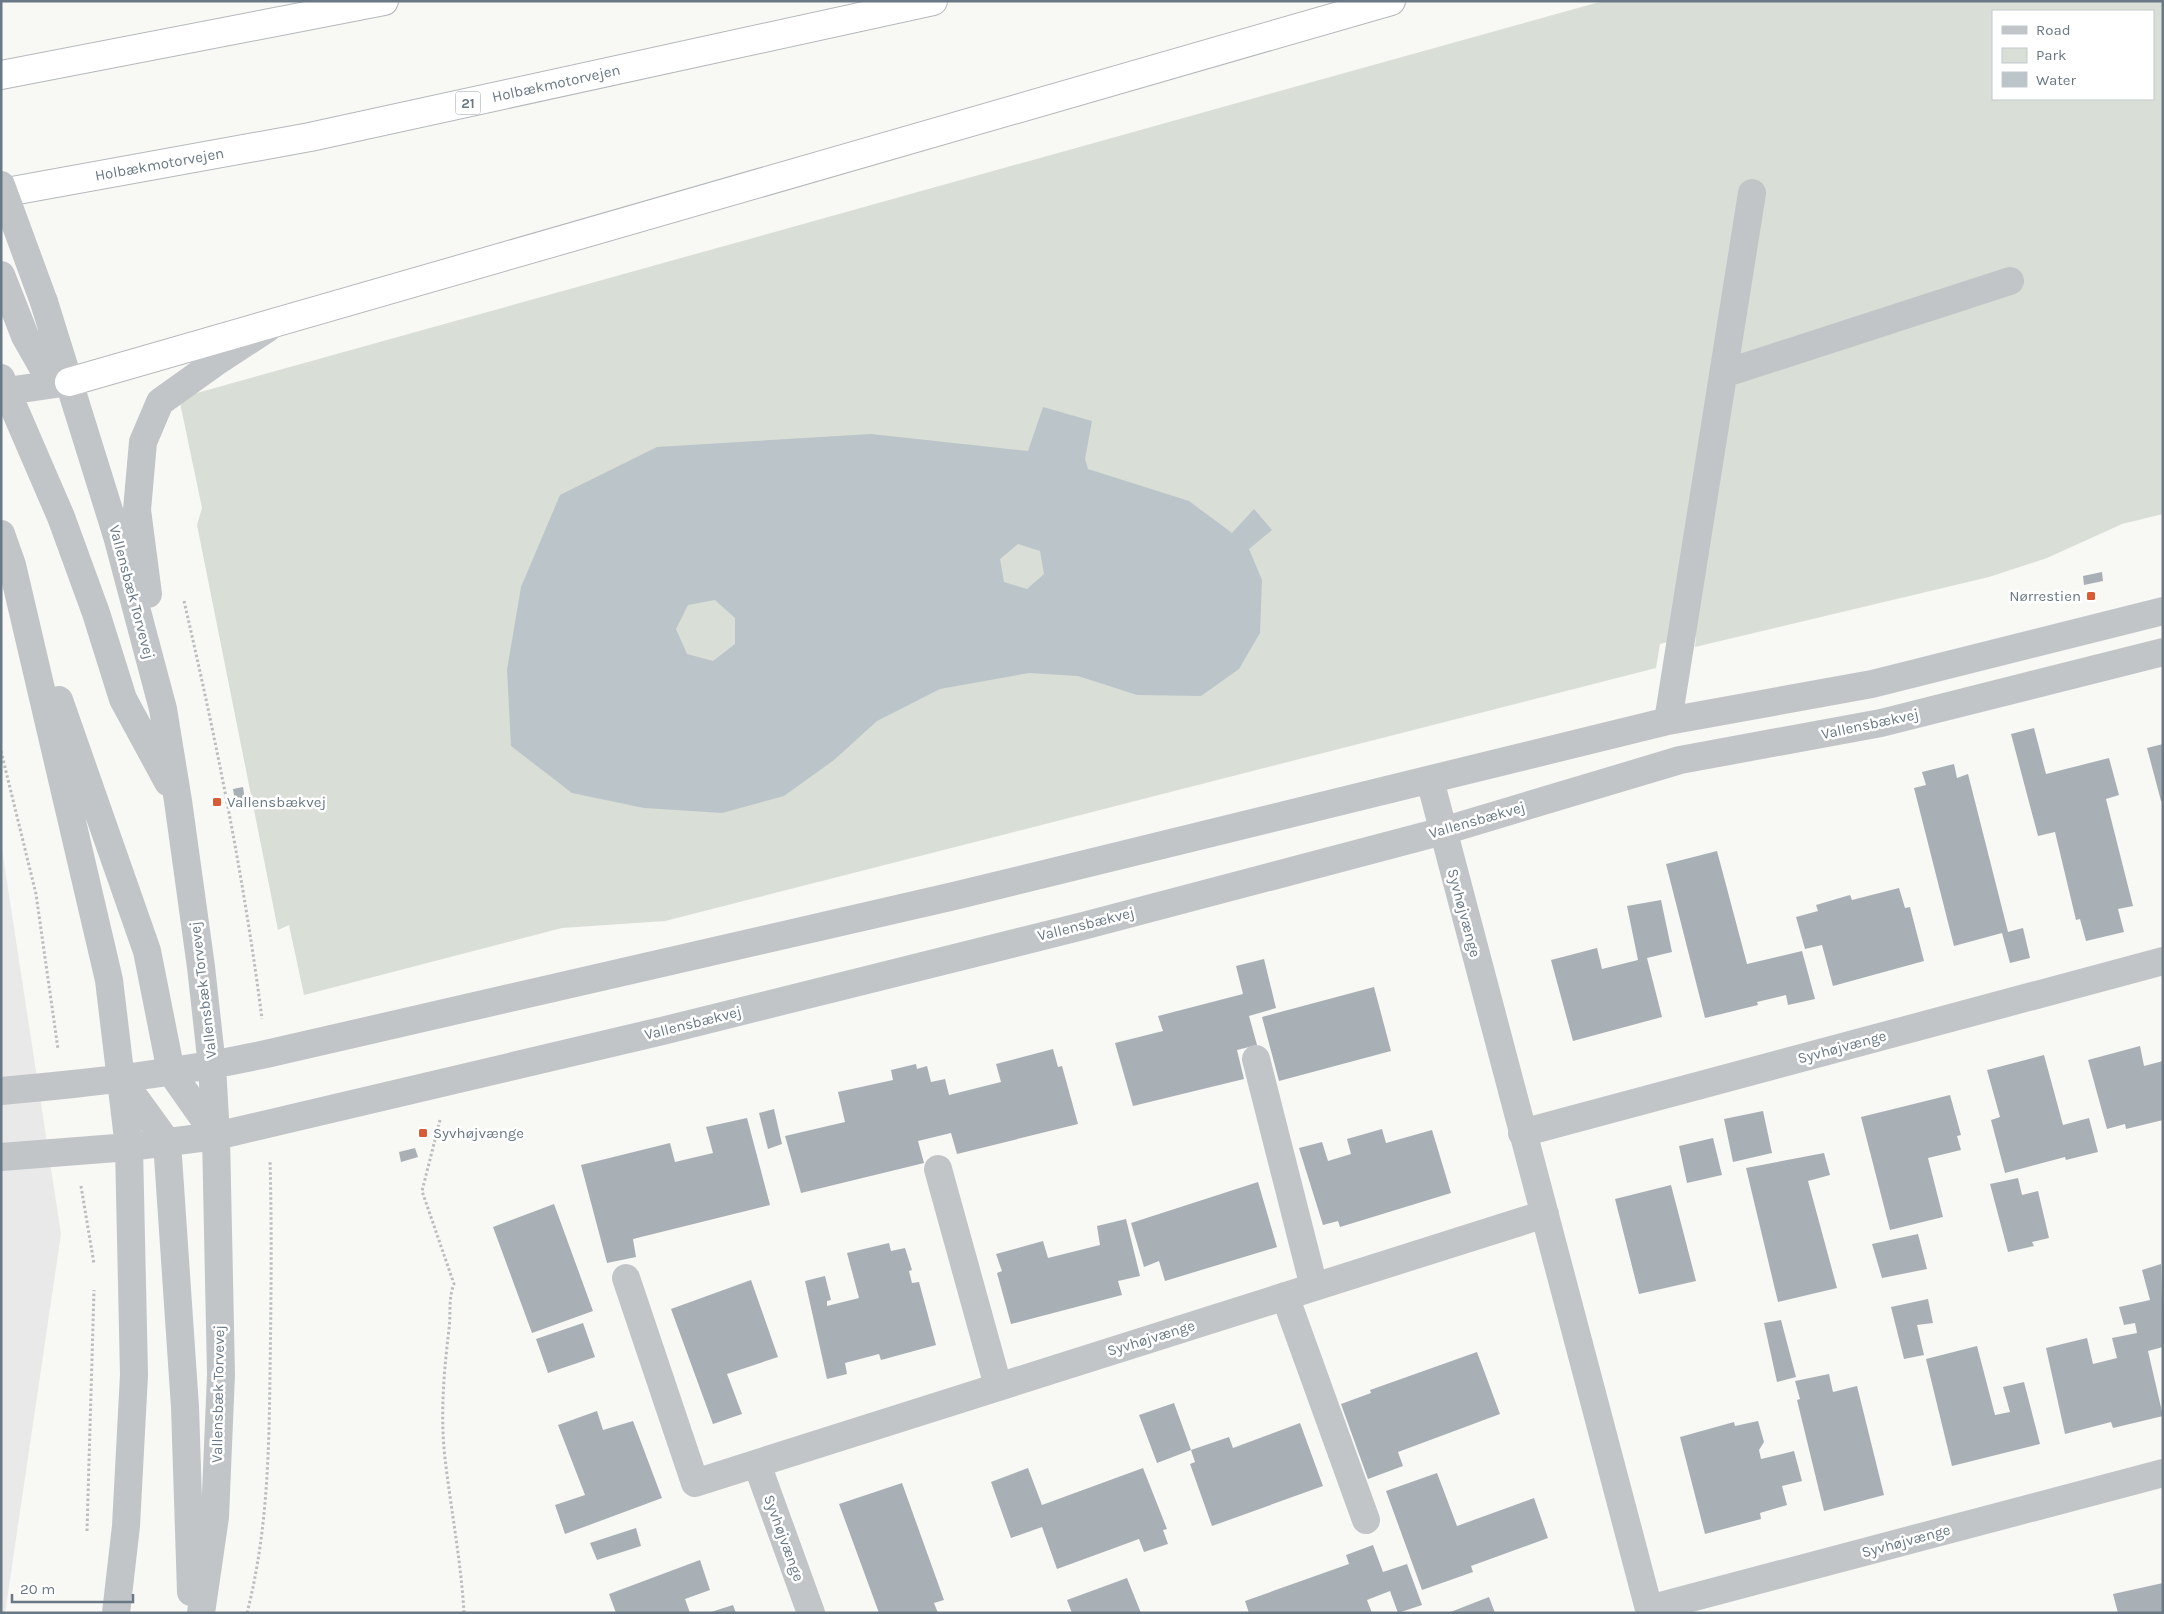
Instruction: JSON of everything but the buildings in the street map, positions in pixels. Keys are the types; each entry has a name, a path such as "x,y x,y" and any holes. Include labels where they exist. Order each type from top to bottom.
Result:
{"highway":[{"path":"1,75 384,1"},
{"name":"Holbækmotorvejen","path":"1,193 310,137 933,1"},
{"path":"69,382 1390,1"}],"street":[{"name":"Vallensbæk Torvevej","path":"1,185 44,302 118,536 163,709 178,801 212,1066 216,1136 221,1374 215,1517 201,1613"},
{"path":"1668,721 1752,193"},
{"path":"1,275 25,336 42,366 69,382"},
{"path":"1723,374 2010,281"},
{"path":"163,709 136,510 143,442 160,402 216,362 278,322"},
{"path":"69,382 3,387 61,517 96,613 123,699 178,801"},
{"path":"1,534 147,951 171,1072 216,1136"},
{"path":"12,565 109,980 129,1146 134,1375 126,1526 116,1613"},
{"path":"1,1091 121,1079 212,1066 925,903 1668,721 1872,684 2163,611"},
{"name":"Vallensbækvej","path":"1,1157 216,1136 662,1031 1074,928 1443,831 1680,760 1881,723 2163,652"},
{"name":"Syvhøjvænge","path":"1430,780 1650,1611 2163,1473"},
{"name":"Syvhøjvænge","path":"1522,1133 2163,961"},
{"path":"1256,1059 1314,1287"},
{"path":"121,1079 167,1142 184,1407 192,1613"},
{"path":"938,1169 998,1386"},
{"name":"Syvhøjvænge","path":"626,1278 695,1483 1545,1214"},
{"path":"1285,1296 1366,1520"},
{"name":"Syvhøjvænge","path":"757,1464 811,1613"}],"path":[{"path":"449,1081 422,1190 454,1284 450,1298 451,1316 444,1376 445,1456 462,1579 464,1613"}],"shaded area":[{"path":"1,843 61,1234 5,1613 1,1613"}],"green space":[{"path":"1603,1 2163,1 2163,514 2122,524 2047,558 1989,577 1695,647 1696,635 1660,644 1656,668 665,921 562,928 304,995 289,925 278,930 197,525 202,508 179,398"}],"water":[{"path":"1043,407 1092,421 1085,459 1088,469 1189,501 1232,533 1254,509 1272,530 1249,549 1262,580 1260,633 1239,669 1201,696 1137,695 1078,676 1029,673 940,689 877,721 834,760 784,796 722,813 644,808 572,793 511,746 507,670 521,587 560,495 657,447 871,434 1028,451","holes":["1018,544 1040,551 1044,574 1027,589 1004,582 1000,559","715,600 735,618 735,644 713,661 687,654 676,629 688,605"]}],"place":[{"name":"Nørrestien","path":"2091,596"},
{"name":"Vallensbækvej","path":"217,802"},
{"name":"Syvhøjvænge","path":"423,1133"}]}
